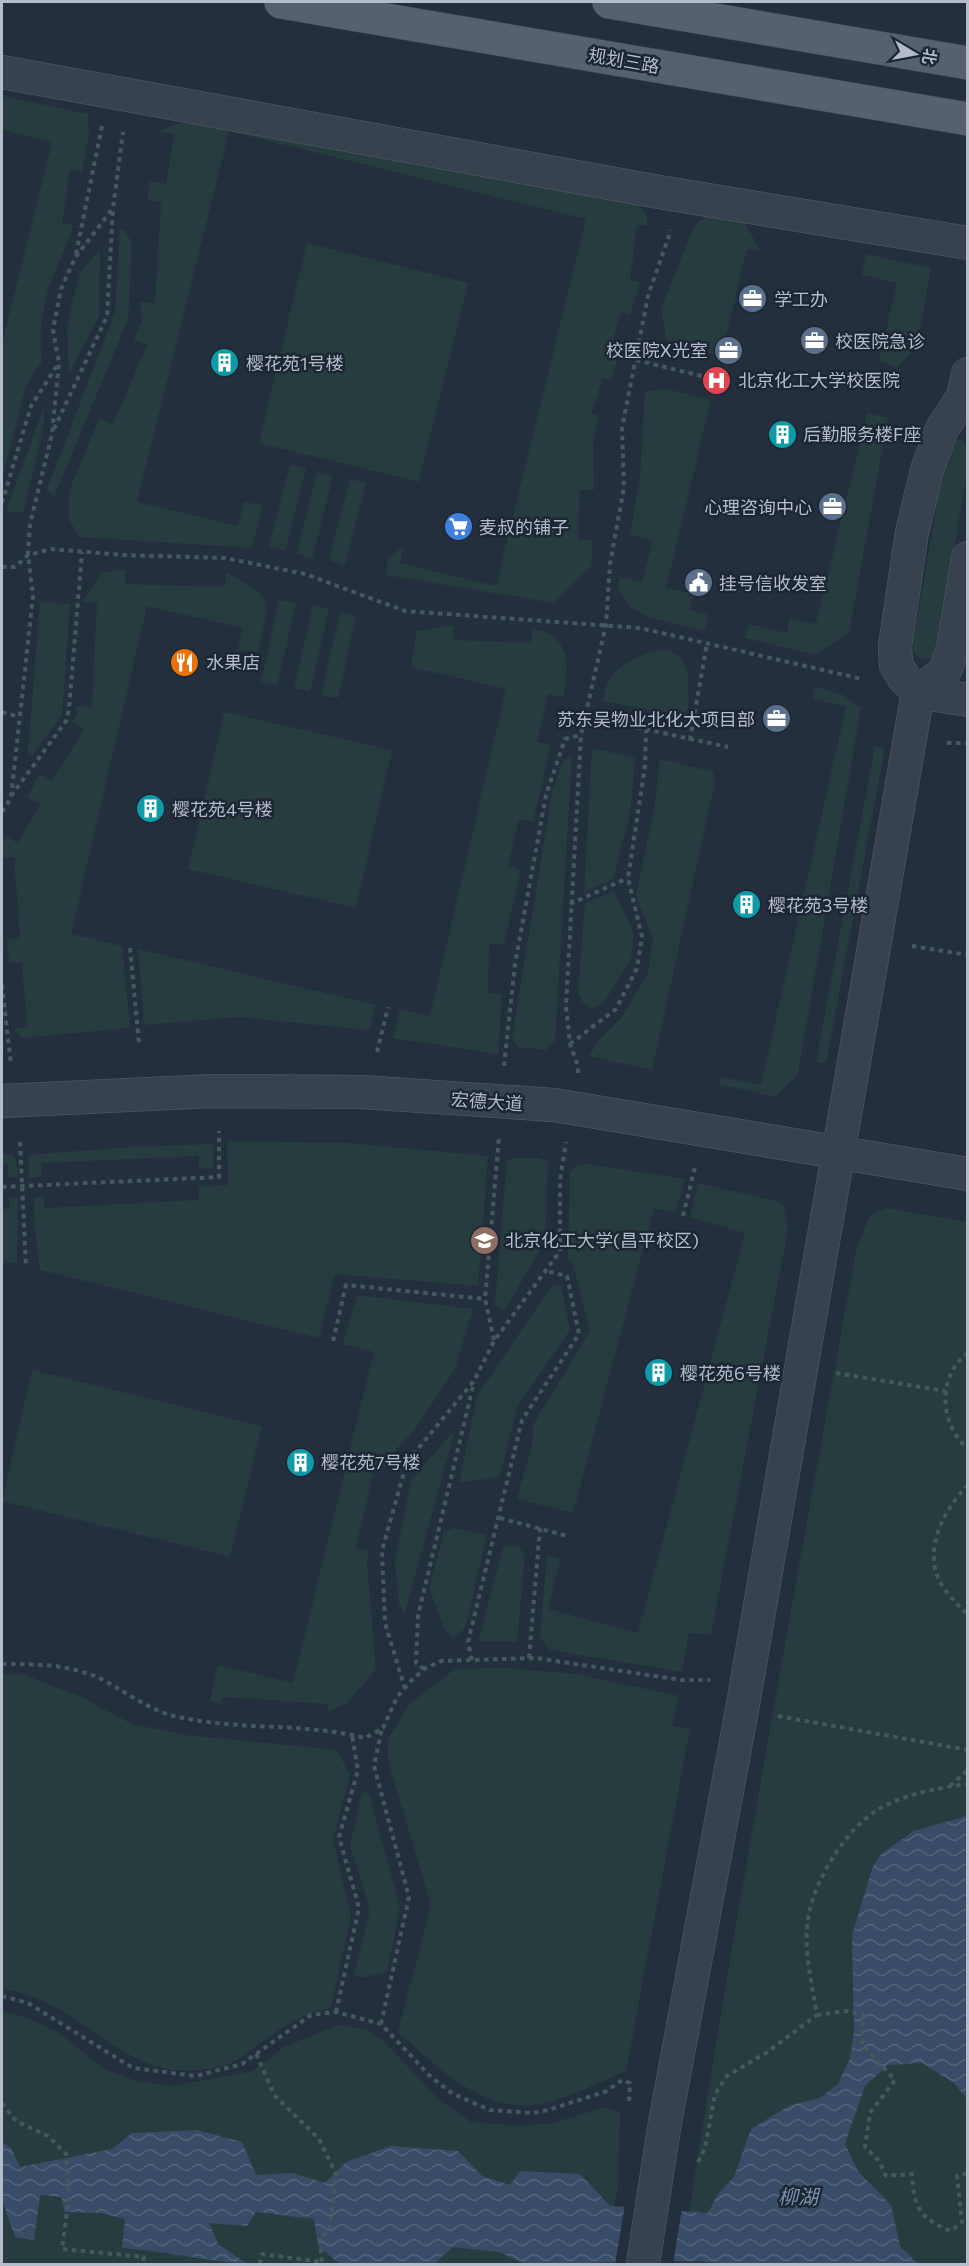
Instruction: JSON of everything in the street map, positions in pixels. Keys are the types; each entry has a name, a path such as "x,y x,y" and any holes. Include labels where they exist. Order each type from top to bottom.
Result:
{"main road":[{"name":"规划三路","path":"281,2 968,119"},
{"path":"609,2 968,63"}],"street":[{"path":"2,72 682,195 968,243"},
{"path":"966,391 942,429 927,470 903,586 895,646 896,665 904,678 918,692 968,700"},
{"path":"643,2265 664,2128 744,1698 918,692 944,673 952,648 968,558"},
{"name":"宏德大道","path":"10,1100 213,1091 361,1092 573,1107 968,1174"}],"path":[{"path":"52,434 107,316 118,93"},
{"path":"10,798 33,596 28,555 30,524 52,434 59,363 53,330 61,289 75,258 118,93"},
{"path":"405,1689 385,1623 382,1550 407,1462 474,1381 494,1341 560,1251 560,1180 578,1068 570,1044 566,1006 581,735 605,626 610,564 624,487 622,428 648,296 682,195"},
{"path":"75,258 113,208"},
{"path":"636,360 710,378"},
{"path":"2,502 31,406 59,363"},
{"path":"2,567 15,567 28,555 52,549 225,558 305,574 405,611 640,628 918,692"},
{"path":"2,812 66,721 69,709 82,552"},
{"path":"690,740 706,643"},
{"path":"2,712 20,717"},
{"path":"584,716 645,731 728,747"},
{"path":"570,1044 616,1009 637,968 642,937 628,878 645,766 645,731"},
{"path":"494,1341 484,1299 515,964 546,795 565,738 581,735"},
{"path":"938,744 968,743"},
{"path":"570,904 628,878"},
{"path":"874,943 968,955"},
{"path":"130,948 139,1044"},
{"path":"2,985 10,1062 10,1100"},
{"path":"377,1052 388,1007"},
{"path":"2,1187 219,1177 219,1131"},
{"path":"20,1142 24,1186 26,1267"},
{"path":"683,1216 695,1167"},
{"path":"472,1660 468,1642 522,1420 579,1334 567,1276 546,1271"},
{"path":"333,1341 346,1285 484,1299"},
{"path":"968,1353 951,1373 945,1391 945,1410 950,1428 968,1449"},
{"path":"834,1373 945,1391"},
{"path":"424,1669 416,1663 418,1616 474,1381"},
{"path":"968,1485 944,1515 936,1544 935,1570 948,1593 968,1615"},
{"path":"500,1518 567,1536"},
{"path":"529,1658 540,1528"},
{"path":"381,2024 409,1897 374,1766 383,1728 397,1697 424,1669 441,1662 529,1658 744,1698 968,1750"},
{"path":"2,1664 58,1665 93,1676 171,1716 207,1722 365,1738 383,1728"},
{"path":"336,2012 359,1908 339,1838 358,1770 352,1735"},
{"path":"949,1787 968,1770"},
{"path":"817,2015 808,1960 809,1914 828,1865 847,1837 879,1809 931,1790 968,1784"},
{"path":"2,1996 28,2004 133,2068 196,2076 242,2064 311,2015 336,2012 381,2024 431,2077 453,2094 473,2104 490,2110 532,2113 607,2091 622,2080 630,2083 628,2109 632,2120 664,2128"},
{"path":"658,2175 698,2162 705,2148 716,2094 727,2076 766,2053 817,2015 846,2011 863,2014 862,2044 896,2080 870,2113 865,2146 879,2161 886,2176 912,2174 917,2206 928,2222 951,2231 962,2222 957,2176 968,2173"},
{"path":"256,2054 275,2096 319,2139 336,2174 330,2228 320,2240 322,2262"},
{"path":"2,2103 16,2121 48,2136 66,2154 69,2195 62,2249 144,2257 142,2265"},
{"path":"260,2265 262,2254 322,2262 327,2265"}],"green space":[{"path":"2,96 88,114 89,134 82,172 70,170 62,223 73,225 50,283 44,305 41,328 42,361 26,385 2,480 2,344 52,143 2,129"},
{"path":"195,118 632,197 647,215 647,225 637,225 630,280 640,282 630,315 621,312 608,357 617,361 611,380 603,378 591,414 599,416 593,442 594,490 580,490 578,539 593,540 591,566 554,603 386,575 388,558 403,547 400,563 496,586 586,219 229,131 137,502 238,526 244,502 263,505 252,548 80,537 69,520 69,491 99,419 113,424 147,345 134,339 142,321 140,302 155,303 161,202 147,200 150,181 166,184 174,134 158,131"},
{"path":"713,210 741,215 760,251 747,249 721,356 667,343 661,308 694,226"},
{"path":"120,229 125,231 132,243 128,319 54,497 47,489 115,312"},
{"path":"307,243 468,283 419,482 259,443"},
{"path":"100,250 99,316 69,374 67,326 80,272"},
{"path":"866,254 931,268 917,347 897,368 879,361 897,283 862,275"},
{"path":"666,389 711,400 666,588 693,594 690,610 708,615 705,631 648,617 630,607 617,588 620,577 642,582 653,541 630,534 640,478 645,391"},
{"path":"45,404 43,429 23,513 6,511"},
{"path":"867,413 888,418 849,633 815,655 745,638 749,624 787,633 790,618 816,624"},
{"path":"963,439 967,449 967,471 938,647 934,657 925,660 917,656 912,649 939,491 956,440"},
{"path":"290,464 306,469 285,551 269,547"},
{"path":"317,472 333,476 312,558 296,554"},
{"path":"350,479 366,483 345,565 329,560"},
{"path":"125,569 125,584 225,587 226,572 261,595 266,610 262,634 258,652 238,651 243,628 147,606 71,934 122,946 130,1028 22,1038 14,1029 27,1027 22,962 9,963 7,940 20,938 14,857 2,858 2,841 5,836 18,843 40,805 27,797 40,774 52,781 84,729 72,722 77,716 76,706 92,707 97,603 82,602 102,573"},
{"path":"279,600 296,603 277,686 261,682"},
{"path":"40,602 70,604 62,715 32,755 28,752"},
{"path":"313,605 329,609 310,692 294,688"},
{"path":"340,612 356,616 338,698 321,695"},
{"path":"454,625 453,640 531,643 532,629 545,632 561,644 566,664 563,697 548,694 537,742 551,745 533,822 519,819 508,866 521,870 504,944 489,944 488,993 502,994 498,1054 393,1038 400,1010 430,1016 506,689 411,667 417,631"},
{"path":"664,650 674,653 685,665 688,681 688,710 683,716 603,701 610,680 624,665 643,655"},
{"path":"815,686 843,695 861,708 798,1074 775,1097 719,1084 721,1077 761,1085 846,707 813,699"},
{"path":"224,712 392,750 356,908 188,869"},
{"path":"875,746 885,748 826,1063 816,1062"},
{"path":"592,748 635,758 630,815 613,879 584,892"},
{"path":"572,757 555,1040 546,1050 517,1047 512,1039 552,792 563,760"},
{"path":"660,759 713,772 715,782 652,1070 589,1056 600,1039 622,1017 648,973 653,937 636,896 655,804"},
{"path":"614,890 634,933 631,959 603,1004 591,1008 581,1001 578,991 585,904"},
{"path":"138,949 376,1005 369,1030 240,1017 144,1025"},
{"path":"227,1141 348,1143 488,1156 478,1286 335,1274 319,1338 40,1270 34,1221 34,1198 43,1195 45,1208 199,1200 199,1187 228,1185"},
{"path":"213,1144 213,1168 199,1169 199,1156 42,1163 41,1177 29,1178 28,1155 131,1147"},
{"path":"12,1154 16,1158 18,1177 8,1177 8,1164 2,1164 2,1155"},
{"path":"540,1158 548,1162 545,1242 504,1311 495,1305 507,1160"},
{"path":"586,1164 685,1179 676,1213 654,1208 573,1513 517,1499 532,1445 533,1425 590,1331 573,1263 568,1259 570,1172 577,1165"},
{"path":"698,1183 780,1202 784,1207 788,1229 711,1635 689,1633 682,1672 550,1650 540,1638 547,1555 560,1559 548,1609 638,1633 745,1233 690,1217"},
{"path":"9,1197 18,1198 17,1264 2,1260 2,1209 10,1209"},
{"path":"887,1208 967,1222 967,2264 681,2264 743,1883 856,1251 870,1215"},
{"path":"552,1285 561,1285 570,1330 517,1407 500,1477 459,1483 477,1396"},
{"path":"357,1295 473,1309 455,1369 415,1429 392,1454 388,1468 375,1465 356,1548 369,1551 367,1563 376,1670 346,1704 327,1712 328,1704 223,1697 222,1705 210,1700 218,1665 293,1683 374,1352 343,1344"},
{"path":"32,1370 262,1426 230,1557 2,1501"},
{"path":"455,1430 404,1616 399,1603 395,1559 411,1480"},
{"path":"453,1528 487,1535 465,1629 453,1637 446,1632 429,1588 444,1532"},
{"path":"519,1547 525,1555 517,1642 478,1641 503,1548"},
{"path":"505,1668 576,1674 679,1696 672,1726 690,1729 626,2071 566,2097 524,2106 503,2103 464,2086 429,2060 398,2032 431,1905 388,1760 388,1739 410,1703 455,1669"},
{"path":"2,1674 25,1675 79,1696 132,1724 185,1735 337,1750 350,1775 333,1840 351,1916 331,2008 312,2013 278,2030 234,2062 196,2070 173,2070 133,2057 51,2004 2,1988"},
{"path":"365,1792 369,1794 400,1907 387,1972 360,1978 354,1974 370,1910 350,1845 361,1796"},
{"path":"2,2011 28,2018 56,2031 106,2070 139,2082 173,2086 253,2071 285,2046 339,2025 366,2029 385,2042 438,2099 471,2122 518,2126 552,2123 606,2107 620,2112 618,2187 601,2264 2,2264"}],"water":[{"name":"柳湖","path":"967,1816 967,2099 954,2083 922,2063 888,2065 865,2086 845,2144 858,2171 891,2205 900,2246 918,2264 720,2264 701,2261 525,2264 499,2252 453,2247 434,2264 340,2264 318,2246 314,2219 256,2212 247,2226 209,2223 218,2244 247,2264 245,2264 122,2248 125,2219 100,2213 65,2212 61,2197 40,2195 34,2240 15,2237 2,2200 2,2142 11,2148 20,2167 112,2149 132,2133 197,2130 242,2142 256,2175 292,2173 325,2183 346,2162 391,2146 458,2151 482,2176 510,2185 520,2171 580,2174 610,2206 708,2213 718,2194 734,2177 751,2129 790,2105 820,2098 838,2084 850,2058 854,2032 852,1935 873,1866 882,1853 914,1831"}],"pier":[{"path":"625,2204 682,2208 673,2264 615,2264"}],"place":[{"name":"学工办","path":"753,299"},
{"name":"校医院急诊","path":"814,341"},
{"name":"校医院X光室","path":"729,350"},
{"name":"樱花苑1号楼","path":"225,363"},
{"name":"北京化工大学校医院","path":"717,380"},
{"name":"后勤服务楼F座","path":"782,434"},
{"name":"心理咨询中心","path":"833,507"},
{"name":"麦叔的铺子","path":"458,527"},
{"name":"挂号信收发室","path":"698,583"},
{"name":"水果店","path":"185,662"},
{"name":"苏东吴物业北化大项目部","path":"776,719"},
{"name":"樱花苑4号楼","path":"151,809"},
{"name":"樱花苑3号楼","path":"747,905"},
{"name":"北京化工大学(昌平校区)","path":"484,1240"},
{"name":"樱花苑6号楼","path":"659,1373"},
{"name":"樱花苑7号楼","path":"300,1462"}]}
